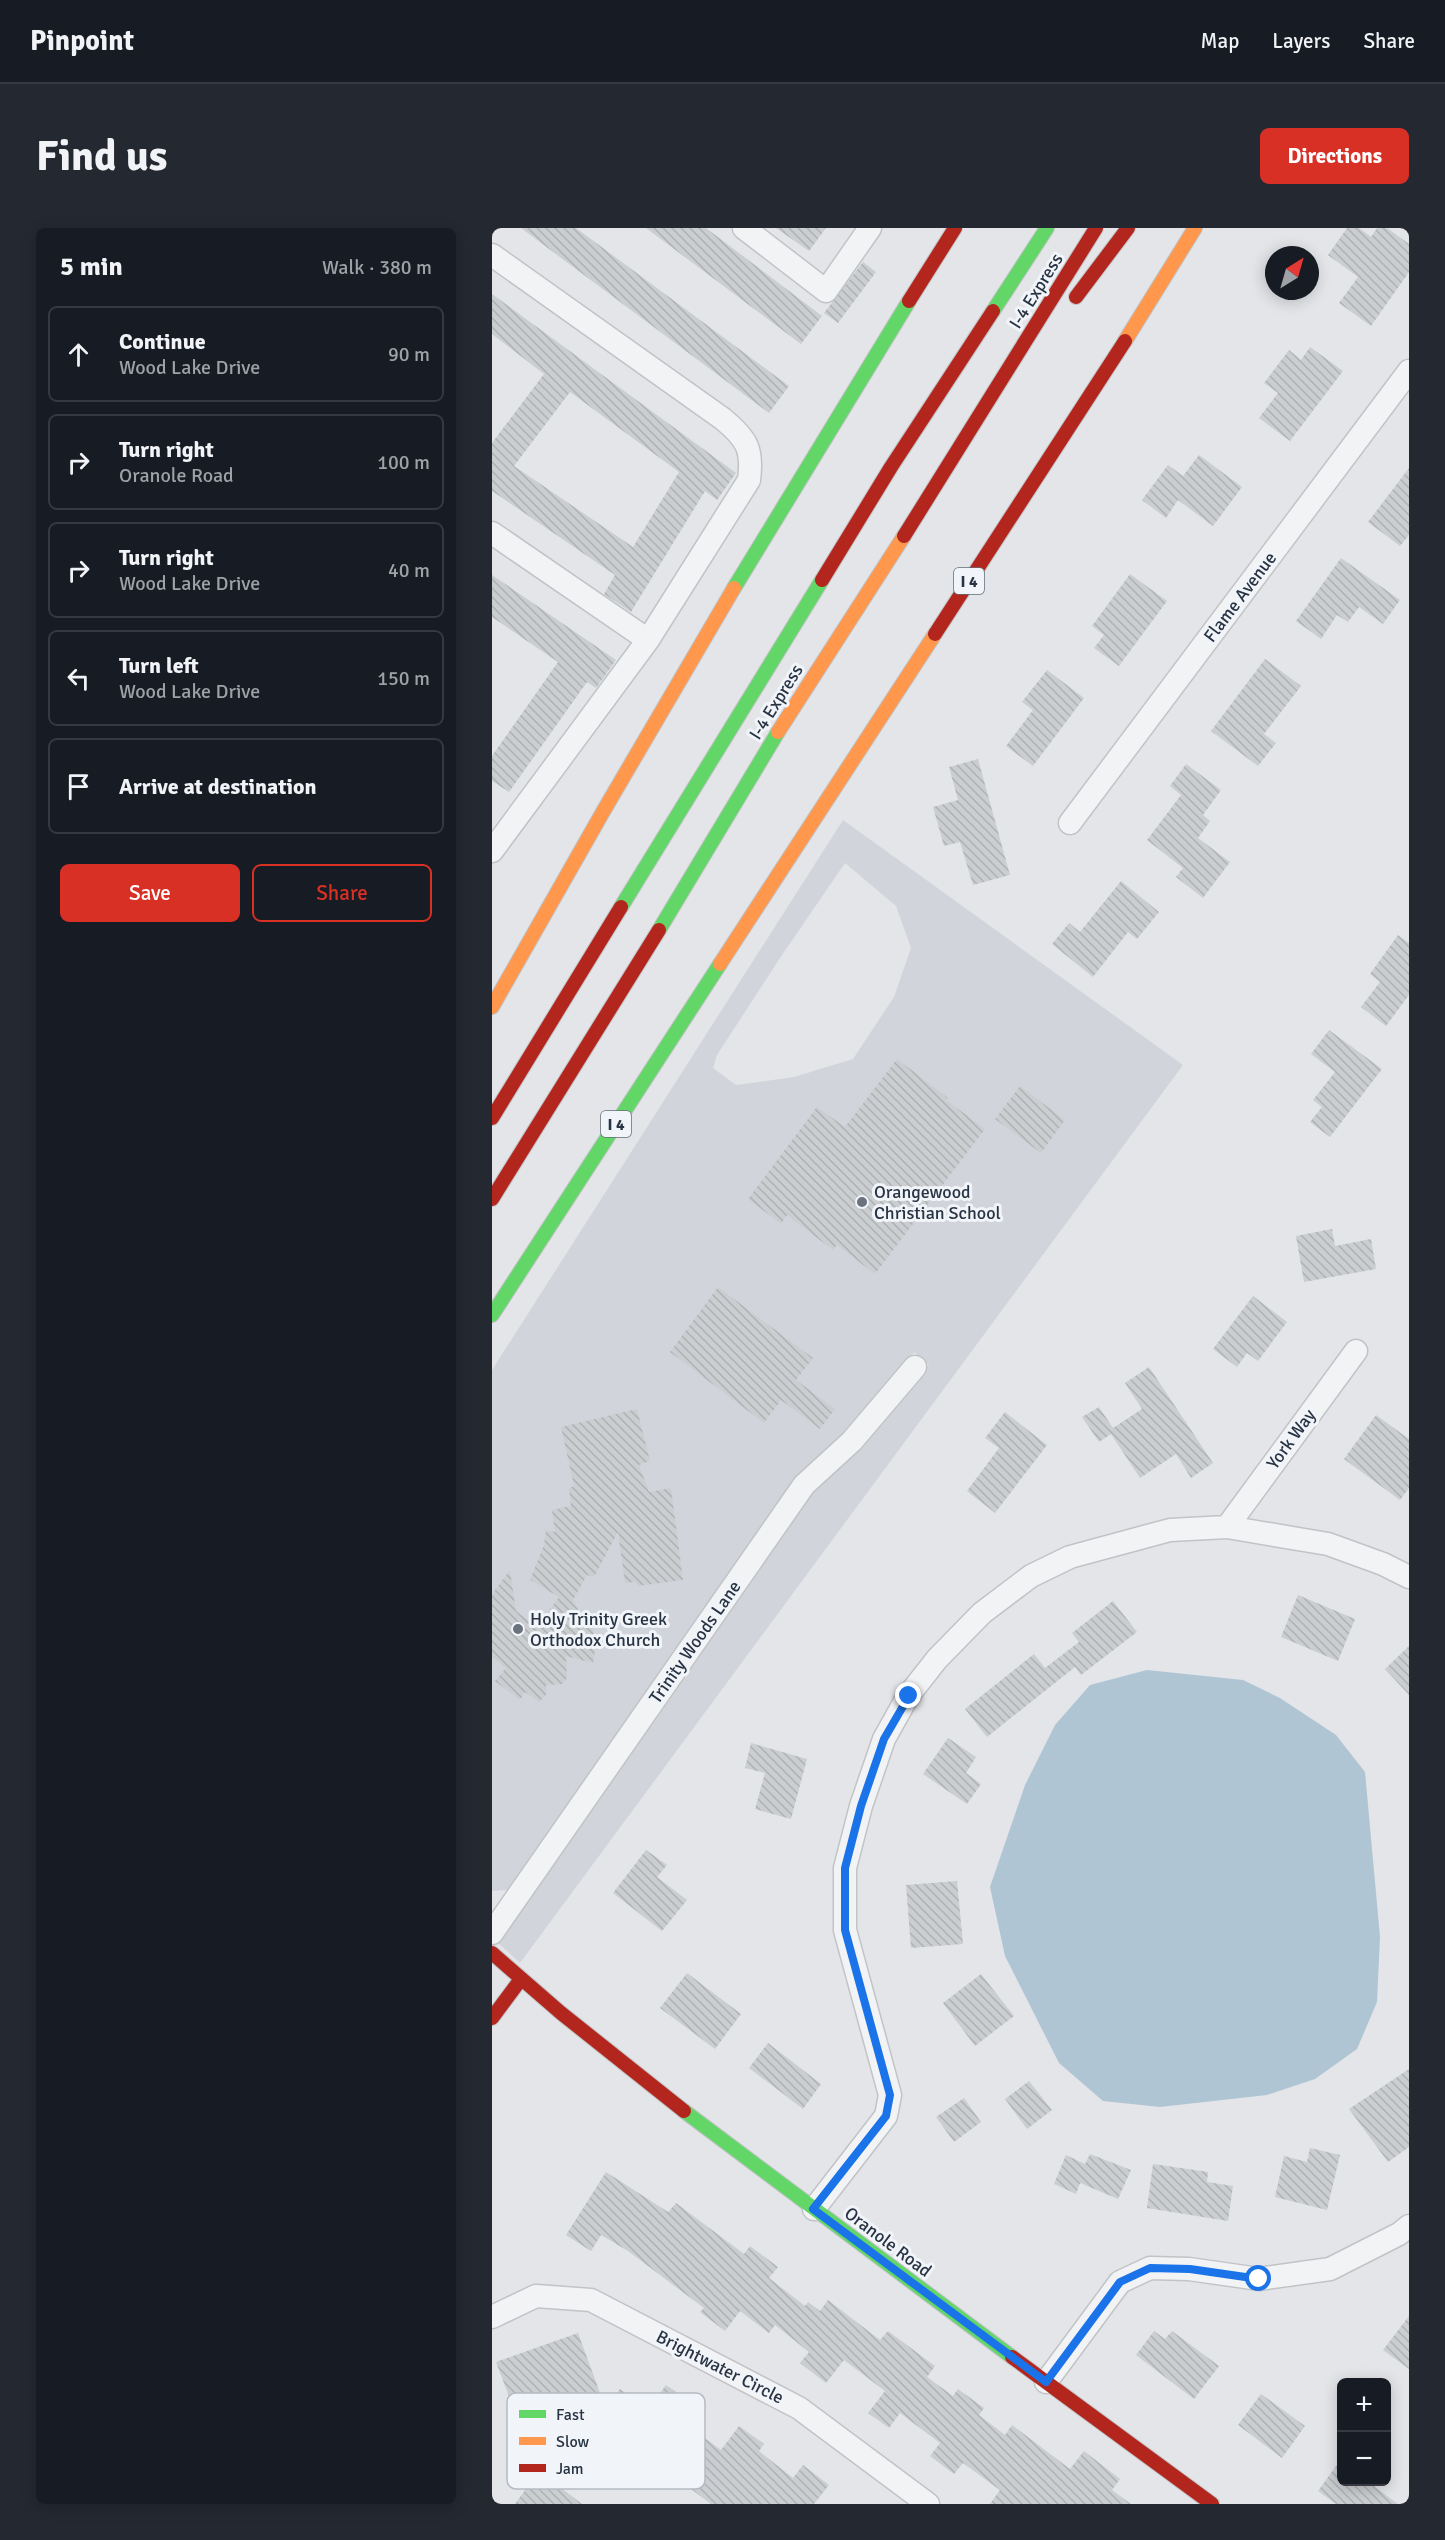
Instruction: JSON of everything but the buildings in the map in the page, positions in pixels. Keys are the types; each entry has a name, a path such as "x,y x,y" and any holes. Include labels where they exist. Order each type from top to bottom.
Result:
{"main road":[{"path":"492,1007 736,581 829,427 955,228"},
{"name":"I-4 Express","path":"492,1118 891,467 1047,228"},
{"name":"I-4 Express","path":"492,1199 684,890 777,732 958,450 1096,228"},
{"path":"1064,311 1128,228"},
{"name":"I 4","path":"492,1315 1127,337 1195,228"},
{"path":"955,369 1011,258"},
{"path":"958,450 1043,339"},
{"name":"Oranole Road","path":"492,1953 624,2065 813,2209 1212,2504"},
{"path":"492,2018 521,1979"}],"street":[{"path":"744,228 826,291 870,228"},
{"path":"492,255 723,419 737,431 748,446 752,460 749,480 648,640 492,851"},
{"name":"Flame Avenue","path":"1070,823 1409,371"},
{"path":"492,533 648,640"},
{"name":"York Way","path":"1227,1527 1356,1351"},
{"name":"Trinity Woods Lane","path":"492,1933 804,1485 852,1441 915,1366"},
{"path":"813,2209 886,2116 890,2095 845,1930 845,1868 861,1806 884,1739 909,1696 937,1659 982,1613 1031,1576 1070,1557 1170,1530 1227,1527 1328,1544 1383,1563 1409,1577"},
{"path":"1046,2382 1120,2282 1150,2268 1190,2269 1259,2279 1330,2269 1399,2234 1409,2226"},
{"name":"Brightwater Circle","path":"492,2317 536,2296 591,2300 799,2408 928,2504"}],"shaded area":[{"path":"843,820 1183,1065 520,1963 497,1942 812,1492 860,1448 929,1365 914,1352 845,1434 509,1890 492,1891 492,1370","holes":["845,863 896,906 911,948 894,997 853,1059 794,1077 736,1085 713,1068 717,1055"]}],"water":[{"path":"1147,1670 1243,1680 1280,1698 1336,1735 1365,1772 1380,1937 1377,2002 1357,2049 1315,2079 1267,2095 1160,2107 1103,2101 1059,2063 1005,1956 990,1887 1025,1785 1055,1725 1090,1685"}],"traffic: fast":[{"path":"993,311 1047,228"},
{"path":"734,588 909,301"},
{"path":"621,907 822,580"},
{"path":"659,930 778,732"},
{"path":"492,1315 720,964"},
{"path":"684,2111 1012,2357"}],"traffic: slow":[{"path":"1125,341 1195,228"},
{"path":"778,732 904,536"},
{"path":"492,1007 734,588"},
{"path":"720,964 935,634"}],"traffic: jam":[{"path":"909,301 955,228"},
{"path":"904,536 1096,228"},
{"path":"1076,297 1128,228"},
{"path":"822,580 891,467 993,311"},
{"path":"935,634 1125,341"},
{"path":"492,1118 621,907"},
{"path":"492,1199 659,930"},
{"path":"492,1953 561,2013 684,2111"},
{"path":"492,2018 521,1979"},
{"path":"1012,2357 1212,2504"}],"place":[{"name":"Orangewood Christian School","path":"862,1202"},
{"name":"Holy Trinity Greek Orthodox Church","path":"518,1629"}],"route":[{"path":"909,1696 884,1739 861,1806 845,1868 845,1930 890,2095 886,2116 813,2209 1046,2382 1120,2282 1150,2268 1190,2269 1259,2279"}]}
